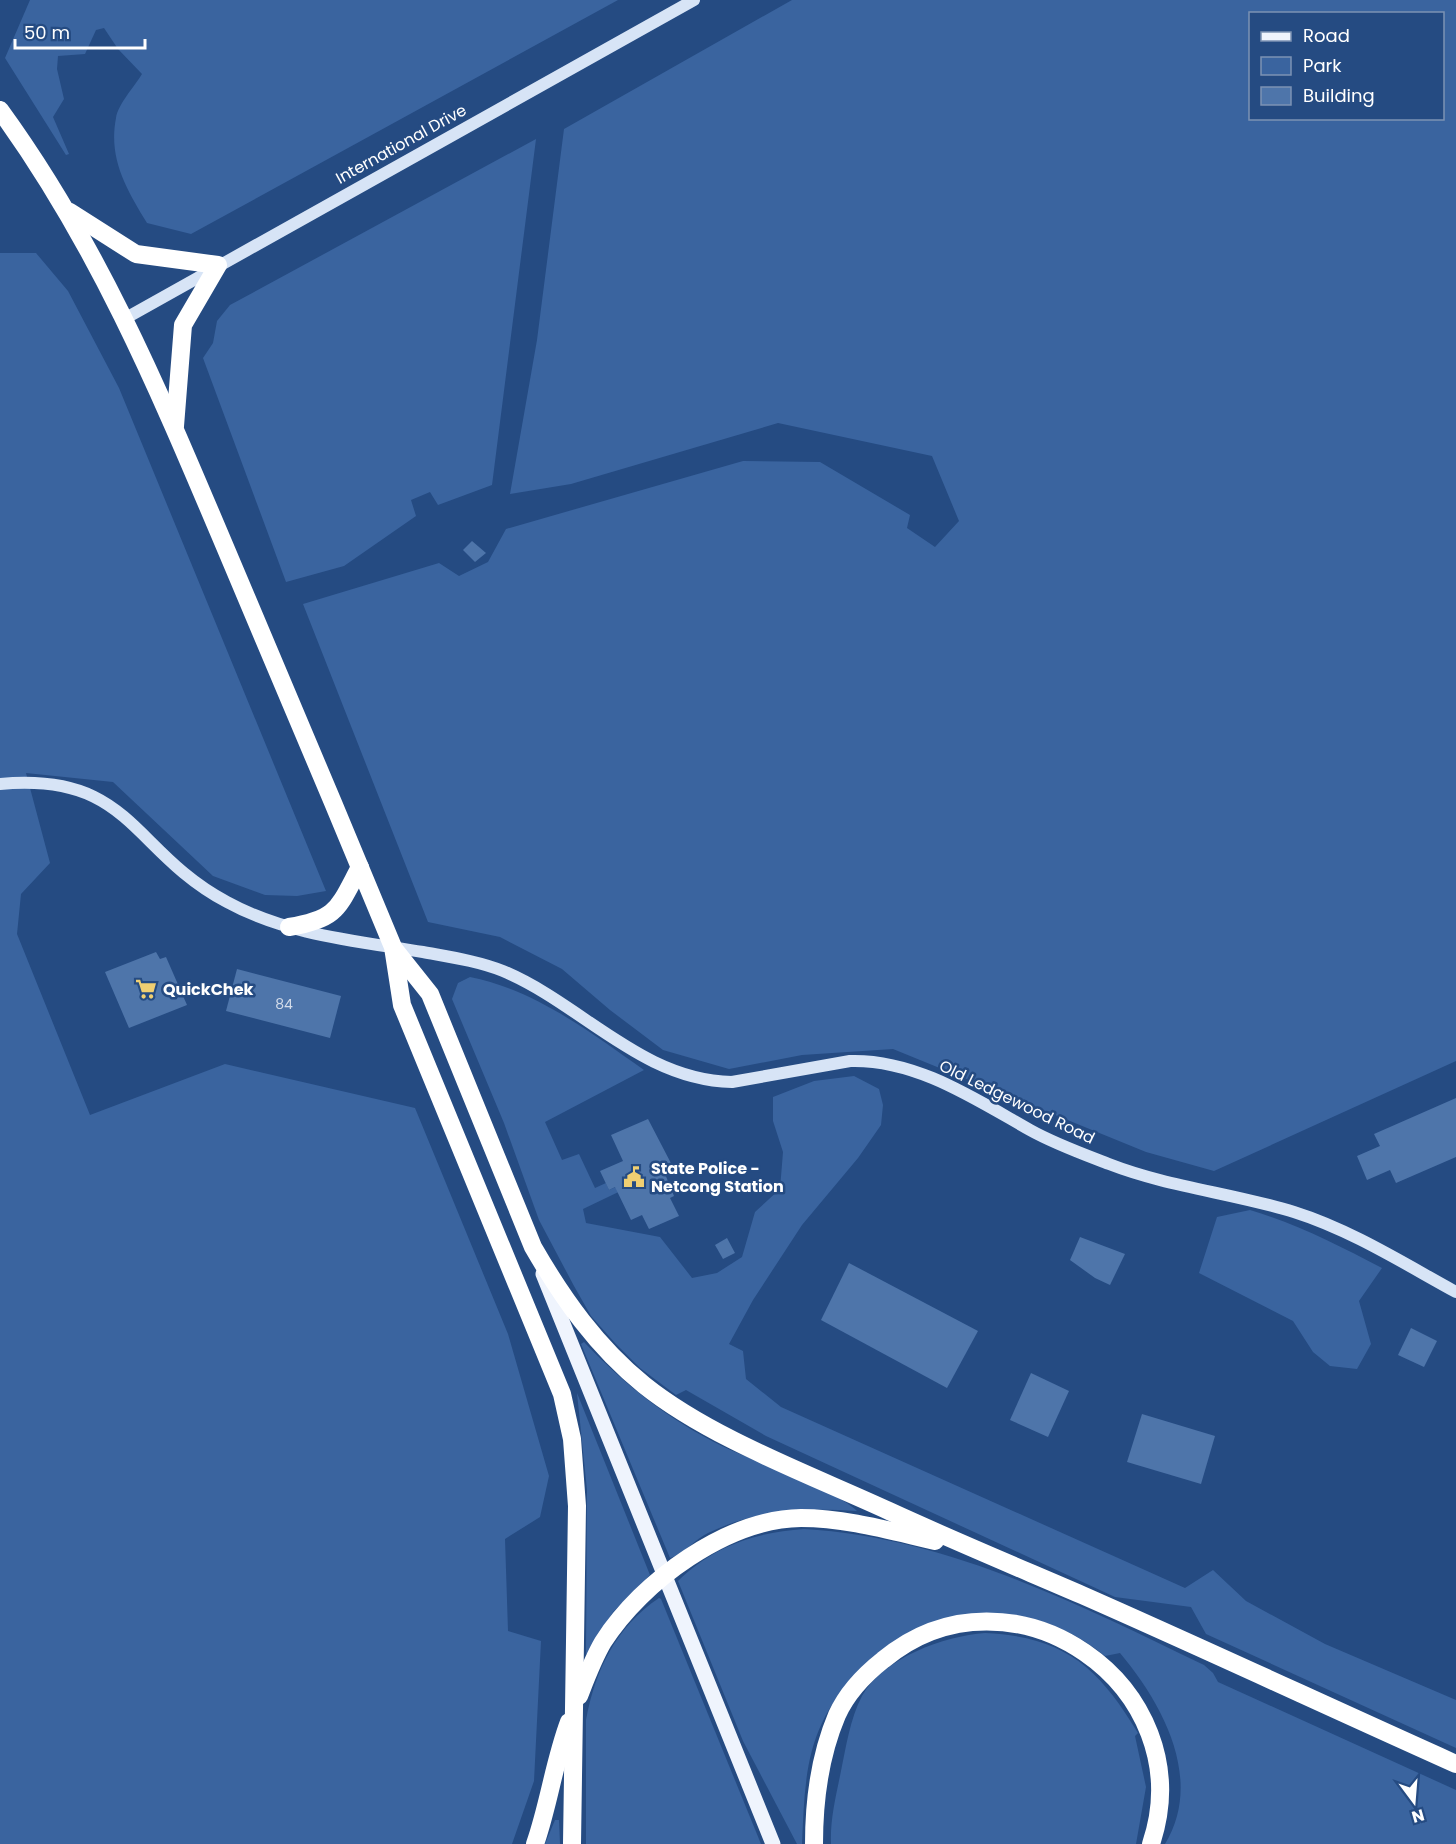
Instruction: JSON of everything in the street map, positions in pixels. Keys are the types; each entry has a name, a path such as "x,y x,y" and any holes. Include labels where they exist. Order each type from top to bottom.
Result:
{"highway":[{"path":"0,110 66,210 126,318 175,429 393,947 402,1005 555,1371 568,1416 576,1472 572,1844"},
{"path":"66,210 136,254 218,265 189,310 183,325 175,429"},
{"path":"289,927 319,920 335,911 360,867"},
{"path":"393,947 430,994 533,1247 564,1299 585,1326 643,1384 676,1408 718,1431 971,1549 1081,1595 1456,1764"},
{"path":"535,1844 548,1804 559,1749 596,1655 604,1641 631,1608 665,1577 718,1539 746,1528 783,1519 849,1522 971,1549"},
{"path":"814,1844 817,1792 827,1744 837,1714 850,1693 865,1675 910,1642 951,1627 987,1622 1019,1624 1064,1639 1103,1666 1130,1696 1149,1731 1160,1778 1160,1807 1151,1844"}],"main road":[{"path":"533,1247 574,1356 773,1844"}],"street":[{"name":"International Drive","path":"126,318 694,0"},
{"name":"Old Ledgewood Road","path":"0,784 46,782 74,788 101,800 138,826 169,861 209,892 246,912 289,927 449,957 502,971 573,1010 649,1060 682,1075 732,1082 834,1062 867,1060 928,1076 969,1095 1032,1131 1113,1165 1322,1222 1354,1236 1456,1292"}],"green space":[{"path":"30,0 618,0 191,234 147,223 126,186 117,161 114,133 116,118 123,101 142,74 118,49 104,28 96,30 85,54 58,56 57,69 64,99 53,117 69,154 66,155 5,58"},
{"path":"792,0 1456,0 1456,1061 1214,1171 1146,1152 893,1049 802,1055 729,1069 663,1050 610,1010 562,969 500,937 428,922 303,604 439,563 459,576 488,562 506,529 743,461 820,462 910,515 907,528 935,547 959,521 932,456 778,423 571,484 510,494 537,340 564,129"},
{"path":"536,139 492,485 438,505 430,492 411,500 416,516 344,566 286,582 203,358 213,343 217,321 230,305"},
{"path":"0,253 36,253 68,291 119,388 326,891 297,896 265,895 213,876 113,782 26,773 50,863 21,894 17,934 90,1115 225,1064 415,1108 508,1334 549,1476 540,1517 505,1539 508,1631 541,1641 534,1781 512,1844 0,1844"},
{"path":"470,977 494,983 539,1002 582,1027 644,1070 545,1122 562,1160 579,1154 595,1188 606,1183 609,1190 631,1180 633,1185 583,1209 586,1223 660,1237 692,1278 717,1273 742,1257 755,1212 780,1189 783,1152 773,1121 773,1097 814,1081 854,1076 879,1089 883,1105 881,1125 858,1158 802,1225 753,1300 729,1344 743,1351 746,1379 781,1407 1185,1588 1213,1570 1246,1601 1325,1644 1456,1700 1456,1748 1206,1634 1191,1607 1115,1597 766,1436 686,1390 676,1395 640,1368 591,1316 539,1220 504,1123 452,999 458,983"},
{"path":"1250,1210 1301,1228 1382,1268 1359,1301 1371,1344 1357,1369 1330,1366 1313,1352 1293,1321 1199,1273 1217,1217"},
{"path":"584,1342 615,1373 684,1425 722,1446 833,1495 857,1511 799,1510 745,1519 708,1533 680,1554 670,1558 581,1344"},
{"path":"577,1393 650,1575 613,1612 588,1654 586,1654 587,1490"},
{"path":"804,1529 857,1535 909,1545 960,1559 1060,1597 1204,1665 1213,1673 1218,1682 1456,1790 1456,1844 1165,1844 1176,1820 1180,1794 1179,1769 1173,1744 1163,1719 1136,1673 1120,1653 1105,1656 1067,1632 1028,1618 987,1613 948,1618 910,1632 876,1655 846,1685 816,1737 806,1782 802,1844 797,1844 743,1741 678,1581 706,1559 736,1543 769,1533"},
{"path":"659,1598 761,1844 586,1844 586,1720 595,1684 619,1636 631,1622"},
{"path":"985,1633 1037,1641 1058,1649 1093,1673 1123,1710 1138,1733 1135,1736 1146,1787 1136,1844 831,1844 834,1807 849,1733 862,1696 884,1671 916,1651 951,1639"},
{"path":"555,1820 559,1820 560,1844 545,1844"}],"building":[{"path":"472,541 486,553 475,562 463,550"},
{"name":"QuickChek","path":"156,952 160,959 166,957 187,1005 129,1028 105,972"},
{"name":"QuickChek","path":"237,969 341,996 330,1038 226,1011"},
{"path":"1456,1098 1456,1157 1396,1183 1390,1170 1367,1180 1357,1156 1380,1146 1374,1134"},
{"name":"State Police - Netcong Station","path":"648,1119 674,1169 665,1174 674,1196 670,1198 679,1216 649,1229 642,1215 631,1220 615,1187 609,1190 600,1171 623,1161 611,1135"},
{"path":"1080,1237 1125,1254 1110,1285 1095,1278 1070,1260"},
{"path":"727,1238 735,1253 723,1259 715,1245"},
{"path":"849,1263 978,1331 947,1388 821,1320"},
{"path":"1411,1328 1437,1341 1424,1367 1398,1355"},
{"path":"1031,1373 1069,1391 1048,1437 1010,1420"},
{"path":"1142,1414 1215,1436 1201,1484 1127,1462"}],"place":[{"name":"QuickChek","path":"146,989"},
{"name":"State Police - Netcong Station","path":"634,1177"}]}
